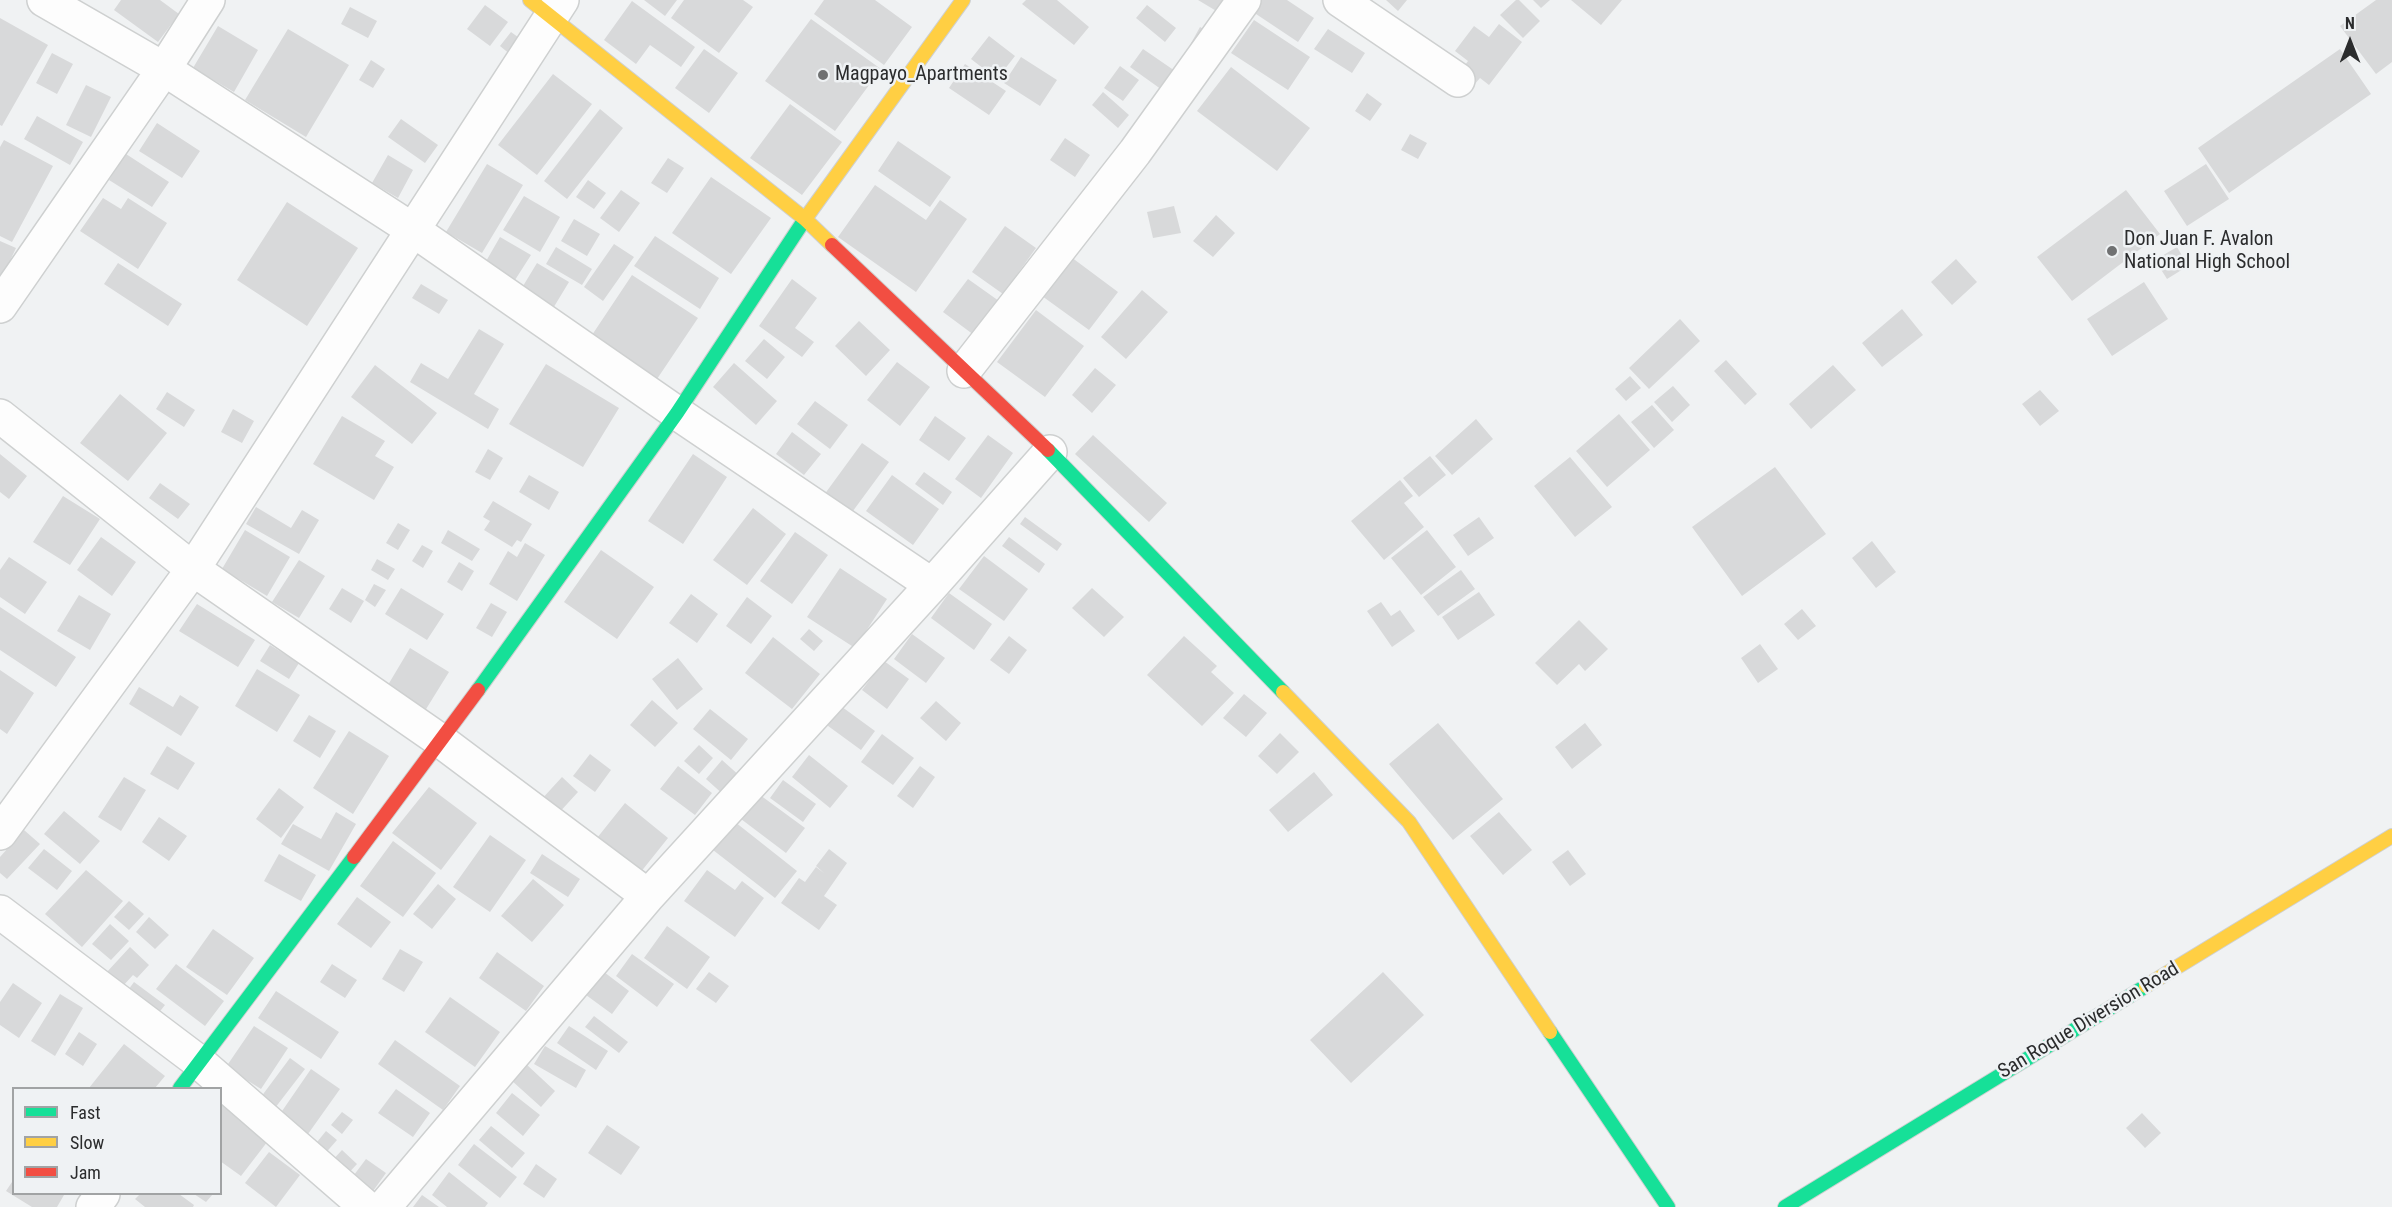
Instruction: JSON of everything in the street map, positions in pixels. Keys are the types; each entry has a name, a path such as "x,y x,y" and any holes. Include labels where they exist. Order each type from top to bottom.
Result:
{"street":[{"path":"44,0 164,69 413,230 933,585"},
{"path":"0,306 164,69 208,0"},
{"path":"181,1087 441,741 677,412 805,219 963,0"},
{"path":"964,371 1135,152 1244,0"},
{"path":"1340,0 1458,80"},
{"path":"0,833 193,569 413,230 547,6 805,219 1050,452 1409,822 1668,1207"},
{"path":"0,416 193,569 441,741 648,896"},
{"path":"384,1207 648,896 933,585 1050,452"},
{"name":"San Roque Diversion Road","path":"1785,1207 2392,836"},
{"path":"0,912 199,1062 366,1207"},
{"path":"93,1207 102,1195"}],"building":[{"path":"121,0 160,0 179,14 158,42 114,10"},
{"path":"644,0 677,0 665,16"},
{"path":"684,0 743,0 753,7 719,53 671,18"},
{"path":"824,0 875,0 912,27 884,65 814,14"},
{"path":"1026,0 1057,0 1089,27 1074,45 1022,4"},
{"path":"1198,0 1225,0 1218,12"},
{"path":"1261,0 1287,0 1314,18 1298,42 1253,12"},
{"path":"1386,0 1407,0 1398,11"},
{"path":"1516,0 1519,0 1540,21 1523,38 1500,15"},
{"path":"1533,0 1550,0 1541,8"},
{"path":"1571,0 1622,0 1601,25"},
{"path":"2376,0 2392,0 2392,62 2376,74 2340,26"},
{"path":"632,1 695,47 681,67 650,45 636,64 604,40"},
{"path":"485,5 508,22 490,46 467,29"},
{"path":"1147,5 1176,28 1165,42 1136,18"},
{"path":"350,7 377,21 368,38 341,24"},
{"path":"0,18 48,45 2,126 0,125"},
{"name":"Magpayo_Apartments","path":"811,19 881,69 835,131 765,81"},
{"path":"1254,20 1310,57 1288,90 1231,53"},
{"path":"1499,24 1522,42 1489,85 1480,78 1474,85 1459,73 1468,61 1455,51 1474,26 1489,37"},
{"path":"218,26 258,50 234,92 193,68"},
{"path":"1200,27 1211,33 1199,51 1190,45"},
{"path":"288,29 349,65 306,137 245,100"},
{"path":"1328,29 1365,53 1352,73 1314,49"},
{"path":"511,32 522,40 511,55 500,46"},
{"path":"989,36 1015,56 997,79 971,59"},
{"path":"704,49 738,73 709,113 675,88"},
{"path":"1143,49 1178,73 1165,92 1130,67"},
{"path":"2340,49 2371,94 2229,193 2198,148"},
{"path":"52,53 73,64 57,94 36,83"},
{"path":"1021,57 1057,80 1040,106 1004,83"},
{"path":"371,60 385,69 373,88 359,80"},
{"path":"965,64 1006,91 989,115 949,88"},
{"path":"1120,66 1139,80 1123,101 1104,88"},
{"path":"1231,67 1310,128 1277,171 1197,111"},
{"path":"553,74 592,104 537,175 498,145"},
{"path":"86,85 111,97 91,137 66,125"},
{"path":"1103,92 1129,115 1118,128 1092,105"},
{"path":"1367,93 1382,104 1370,121 1355,111"},
{"path":"790,104 842,142 802,195 750,158"},
{"path":"600,109 623,128 567,199 544,181"},
{"path":"37,116 83,142 70,165 24,139"},
{"path":"401,119 438,145 425,163 388,137"},
{"path":"157,123 200,151 182,178 139,151"},
{"path":"1410,134 1427,143 1418,159 1401,150"},
{"path":"1065,138 1090,155 1075,177 1050,160"},
{"path":"4,140 53,166 12,242 0,236 0,147"},
{"path":"898,141 951,177 930,207 878,171"},
{"path":"126,154 169,182 152,207 109,180"},
{"path":"388,155 413,170 398,198 372,183"},
{"path":"668,158 684,168 667,193 651,183"},
{"path":"487,164 523,185 482,253 446,232"},
{"path":"2206,164 2229,199 2187,226 2164,191"},
{"path":"711,177 771,218 731,274 672,233"},
{"path":"588,180 606,193 594,209 576,197"},
{"path":"875,185 926,220 940,200 967,219 916,292 838,237"},
{"path":"621,190 640,203 619,232 600,218"},
{"path":"2126,190 2160,234 2072,301 2037,257"},
{"path":"524,196 560,217 540,252 503,230"},
{"path":"103,198 121,209 128,198 167,223 138,269 80,231"},
{"path":"287,202 358,248 307,326 237,280"},
{"path":"1174,206 1181,233 1153,238 1147,212"},
{"path":"1216,215 1235,233 1213,257 1193,241"},
{"path":"574,219 600,234 587,256 561,241"},
{"path":"1005,226 1036,248 1003,294 972,272"},
{"path":"655,236 719,278 700,309 634,266"},
{"path":"500,237 531,255 515,280 485,263"},
{"path":"0,241 16,248 0,282"},
{"path":"614,244 634,257 603,301 584,287"},
{"path":"556,247 592,269 582,285 546,264"},
{"path":"2177,247 2188,266 2167,279 2155,260"},
{"path":"1071,257 1118,292 1089,330 1042,296"},
{"path":"1956,259 1977,282 1952,305 1931,282"},
{"path":"118,263 182,304 168,326 104,284"},
{"path":"537,263 569,282 552,310 520,291"},
{"path":"632,275 698,318 657,379 592,335"},
{"path":"792,279 817,298 795,328 814,342 802,357 759,326"},
{"path":"968,279 999,301 974,335 943,312"},
{"path":"2144,282 2168,319 2112,356 2087,319"},
{"path":"421,284 448,300 439,314 412,298"},
{"path":"1142,290 1168,312 1126,359 1101,337"},
{"path":"1902,309 1923,335 1882,367 1862,343"},
{"path":"1036,310 1084,346 1045,397 997,362"},
{"path":"1680,319 1700,341 1649,389 1629,368"},
{"path":"859,321 890,350 866,376 835,346"},
{"path":"479,329 504,344 474,394 499,409 488,429 410,382 421,363 448,379"},
{"path":"764,339 785,357 767,379 745,361"},
{"path":"1726,360 1757,394 1745,405 1714,371"},
{"path":"897,362 930,387 900,426 867,400"},
{"path":"734,363 777,401 756,425 713,387"},
{"path":"546,364 619,408 583,467 509,424"},
{"path":"375,365 437,413 412,444 351,397"},
{"path":"1833,365 1856,390 1811,429 1789,404"},
{"path":"1095,368 1116,385 1092,413 1072,395"},
{"path":"1630,376 1641,388 1626,401 1615,389"},
{"path":"1673,386 1690,405 1672,422 1654,402"},
{"path":"2040,390 2059,411 2040,426 2022,404"},
{"path":"167,392 195,410 184,427 156,409"},
{"path":"120,394 167,433 128,481 80,443"},
{"path":"815,401 848,425 830,449 797,424"},
{"path":"1652,405 1674,430 1654,448 1631,422"},
{"path":"233,409 254,421 242,443 221,432"},
{"path":"1619,414 1650,450 1607,487 1576,451"},
{"path":"342,416 385,441 375,456 394,467 374,500 313,464"},
{"path":"935,416 966,438 949,461 919,440"},
{"path":"1476,419 1493,439 1452,475 1435,456"},
{"path":"792,432 821,454 804,475 776,454"},
{"path":"988,435 1013,453 981,498 955,479"},
{"path":"1093,435 1167,503 1149,522 1075,454"},
{"path":"862,443 889,462 850,515 824,495"},
{"path":"488,449 503,458 490,480 475,472"},
{"path":"0,454 27,476 9,499 0,492"},
{"path":"693,454 727,477 683,544 648,521"},
{"path":"1430,456 1446,475 1419,497 1403,478"},
{"path":"1570,457 1612,507 1575,537 1534,486"},
{"path":"1775,467 1826,534 1742,596 1692,527"},
{"path":"924,472 952,492 943,505 915,484"},
{"path":"529,475 559,492 549,510 519,492"},
{"path":"892,475 939,509 913,545 866,511"},
{"path":"1400,480 1413,496 1404,503 1424,527 1384,560 1351,521"},
{"path":"160,483 190,504 178,519 149,498"},
{"path":"63,496 100,519 70,565 33,542"},
{"path":"493,501 532,524 521,542 517,540 512,547 484,530 490,521 483,517"},
{"path":"256,507 291,528 302,510 319,520 299,554 246,524"},
{"path":"753,508 786,534 747,585 713,560"},
{"path":"1025,517 1062,544 1057,551 1020,524"},
{"path":"1479,517 1494,538 1468,556 1453,535"},
{"path":"398,523 410,530 398,550 386,543"},
{"path":"245,530 290,557 267,596 222,569"},
{"path":"448,530 480,549 472,561 441,543"},
{"path":"1427,530 1456,567 1421,595 1391,558"},
{"path":"795,532 828,555 792,604 760,581"},
{"path":"101,537 136,562 112,596 77,570"},
{"path":"1009,537 1045,564 1039,573 1002,546"},
{"path":"1872,541 1896,572 1876,588 1852,558"},
{"path":"525,543 545,555 517,601 489,584 508,551 517,557"},
{"path":"422,545 433,551 423,568 412,561"},
{"path":"601,550 654,587 617,639 564,602"},
{"path":"984,556 1028,589 1004,621 959,589"},
{"path":"9,557 47,582 25,614 0,597 0,570"},
{"path":"377,559 395,569 388,580 371,570"},
{"path":"299,560 325,576 299,618 272,602"},
{"path":"459,562 474,571 462,591 447,582"},
{"path":"840,568 887,599 855,648 807,617"},
{"path":"1461,570 1475,589 1438,616 1423,597"},
{"path":"374,584 386,590 375,607 365,600"},
{"path":"342,588 364,601 351,623 329,609"},
{"path":"401,588 444,614 427,640 385,614"},
{"path":"1092,588 1124,617 1104,637 1072,608"},
{"path":"1479,592 1495,615 1458,640 1442,617"},
{"path":"949,593 992,624 974,650 931,618"},
{"path":"691,594 718,614 697,643 669,623"},
{"path":"79,595 111,614 90,650 57,631"},
{"path":"747,597 772,616 751,644 726,626"},
{"path":"1381,602 1391,616 1400,610 1415,631 1392,647 1367,611"},
{"path":"491,603 507,612 492,637 476,628"},
{"path":"197,604 255,640 238,667 179,631"},
{"path":"0,607 76,657 56,687 0,650"},
{"path":"1802,609 1816,626 1798,640 1784,624"},
{"path":"1579,620 1608,649 1585,671 1579,664 1557,685 1535,663"},
{"path":"809,629 823,641 814,651 800,639"},
{"path":"912,634 945,658 926,683 894,659"},
{"path":"1009,636 1027,650 1009,674 990,660"},
{"path":"1184,636 1217,666 1211,672 1234,693 1202,726 1147,675"},
{"path":"773,637 820,674 792,709 745,673"},
{"path":"1760,644 1778,669 1758,683 1741,658"},
{"path":"270,645 299,663 289,679 260,661"},
{"path":"410,648 449,672 423,714 385,690"},
{"path":"678,658 703,689 677,710 652,679"},
{"path":"884,661 909,679 887,709 862,690"},
{"path":"257,669 300,695 277,732 235,706"},
{"path":"0,670 34,693 7,734 0,729"},
{"path":"139,687 173,707 180,695 199,707 181,736 129,704"},
{"path":"1244,694 1267,713 1246,737 1223,718"},
{"path":"652,700 678,723 655,747 630,725"},
{"path":"936,701 961,723 946,741 920,718"},
{"path":"838,704 875,731 861,750 824,723"},
{"path":"710,709 748,739 731,760 693,729"},
{"path":"309,715 336,731 320,758 293,741"},
{"path":"1438,723 1503,799 1453,840 1389,764"},
{"path":"1585,723 1602,745 1572,769 1555,747"},
{"path":"349,731 389,756 353,814 313,788"},
{"path":"1280,733 1299,752 1277,774 1258,756"},
{"path":"882,734 914,758 893,785 861,762"},
{"path":"699,745 713,758 699,774 684,761"},
{"path":"167,746 195,763 178,790 150,774"},
{"path":"590,754 611,770 595,792 573,776"},
{"path":"809,755 848,786 830,808 792,777"},
{"path":"722,760 741,777 725,796 706,779"},
{"path":"678,766 712,793 695,815 660,789"},
{"path":"920,766 935,777 913,808 897,796"},
{"path":"1314,772 1333,795 1288,832 1269,810"},
{"path":"124,777 146,790 121,831 98,817"},
{"path":"562,777 578,792 557,815 540,801"},
{"path":"783,780 816,804 803,822 770,798"},
{"path":"429,787 477,823 441,870 392,833"},
{"path":"279,788 304,807 281,838 256,819"},
{"path":"760,795 805,828 786,853 741,819"},
{"path":"625,803 668,838 636,878 593,843"},
{"path":"64,811 100,841 80,864 44,834"},
{"path":"336,812 356,824 329,871 281,844 293,824 321,839"},
{"path":"1499,812 1532,850 1503,875 1470,836"},
{"path":"159,817 187,836 169,861 142,842"},
{"path":"735,822 797,871 775,898 713,850"},
{"path":"24,830 40,844 7,879 0,873 0,857"},
{"path":"490,835 526,860 490,912 453,887"},
{"path":"393,841 436,873 403,917 360,886"},
{"path":"44,849 72,871 57,890 28,868"},
{"path":"829,849 847,863 824,896 837,905 819,930 781,903 799,878 805,882 816,867 824,873 816,866"},
{"path":"1568,850 1586,874 1570,886 1552,862"},
{"path":"279,854 316,875 301,901 264,881"},
{"path":"542,854 580,879 568,897 530,873"},
{"path":"86,870 123,901 82,947 45,914"},
{"path":"707,870 735,890 742,881 764,898 735,937 684,901"},
{"path":"533,879 564,905 532,942 501,916"},
{"path":"438,884 456,899 432,929 413,914"},
{"path":"357,897 391,922 371,948 337,924"},
{"path":"129,901 144,914 129,930 114,917"},
{"path":"149,917 169,935 155,949 136,932"},
{"path":"110,924 129,941 111,960 92,944"},
{"path":"667,926 710,957 687,989 644,958"},
{"path":"213,929 254,958 227,995 186,967"},
{"path":"130,947 149,965 137,978 133,975 122,987 106,973"},
{"path":"400,949 423,962 404,992 382,979"},
{"path":"497,952 544,986 526,1011 479,978"},
{"path":"632,954 674,984 657,1007 616,976"},
{"path":"176,964 224,1001 205,1026 156,989"},
{"path":"332,964 357,980 345,998 320,982"},
{"path":"604,972 629,991 612,1014 586,995"},
{"path":"709,972 729,986 716,1003 696,989"},
{"path":"1383,972 1424,1015 1351,1083 1310,1040"},
{"path":"134,982 165,1005 153,1020 123,997"},
{"path":"13,983 42,1003 19,1038 0,1025 0,1002"},
{"path":"276,991 339,1032 321,1059 258,1018"},
{"path":"60,994 83,1008 55,1056 31,1041"},
{"path":"450,997 500,1032 475,1067 425,1032"},
{"path":"594,1016 628,1042 619,1053 585,1027"},
{"path":"254,1026 288,1048 261,1089 226,1067"},
{"path":"569,1026 608,1051 596,1070 557,1043"},
{"path":"79,1032 97,1044 83,1066 65,1054"},
{"path":"395,1040 460,1086 443,1110 378,1064"},
{"path":"124,1044 165,1076 156,1087 90,1087"},
{"path":"545,1046 586,1070 576,1088 534,1064"},
{"path":"290,1058 305,1069 275,1108 261,1097"},
{"path":"526,1064 555,1091 541,1107 511,1080"},
{"path":"311,1069 340,1089 308,1134 280,1114"},
{"path":"396,1089 430,1113 413,1137 378,1113"},
{"path":"512,1093 540,1115 523,1136 496,1113"},
{"path":"222,1100 271,1137 241,1176 222,1162"},
{"path":"342,1112 353,1120 342,1134 331,1125"},
{"path":"2142,1113 2161,1133 2145,1148 2126,1128"},
{"path":"607,1125 640,1147 621,1175 588,1153"},
{"path":"491,1126 525,1153 512,1168 479,1140"},
{"path":"326,1131 337,1140 323,1156 313,1147"},
{"path":"474,1144 517,1177 500,1198 458,1165"},
{"path":"342,1150 357,1164 344,1178 329,1164"},
{"path":"269,1152 300,1175 276,1207 245,1183"},
{"path":"366,1159 386,1173 368,1198 348,1183"},
{"path":"536,1164 557,1179 544,1198 523,1184"},
{"path":"449,1172 488,1203 485,1207 447,1207 432,1195"},
{"path":"12,1182 12,1195 6,1191"},
{"path":"12,1195 64,1195 57,1207 32,1207"},
{"path":"139,1195 180,1195 194,1205 193,1207 145,1207 135,1199"},
{"path":"196,1195 212,1195 206,1202"},
{"path":"422,1195 439,1207 413,1207"}],"traffic: fast":[{"path":"478,690 677,413 805,219"},
{"path":"1048,450 1283,692"},
{"path":"181,1087 354,857"},
{"path":"1785,1207 2146,986"},
{"path":"1550,1032 1668,1207"}],"traffic: slow":[{"path":"530,0 805,219 832,245"},
{"path":"805,219 963,0"},
{"path":"1283,692 1409,822 1550,1032"},
{"path":"2146,986 2392,836"}],"traffic: jam":[{"path":"832,245 1048,450"},
{"path":"354,857 478,690"}],"place":[{"name":"Magpayo_Apartments","path":"823,75"},
{"name":"Don Juan F. Avalon National High School","path":"2112,251"}]}
